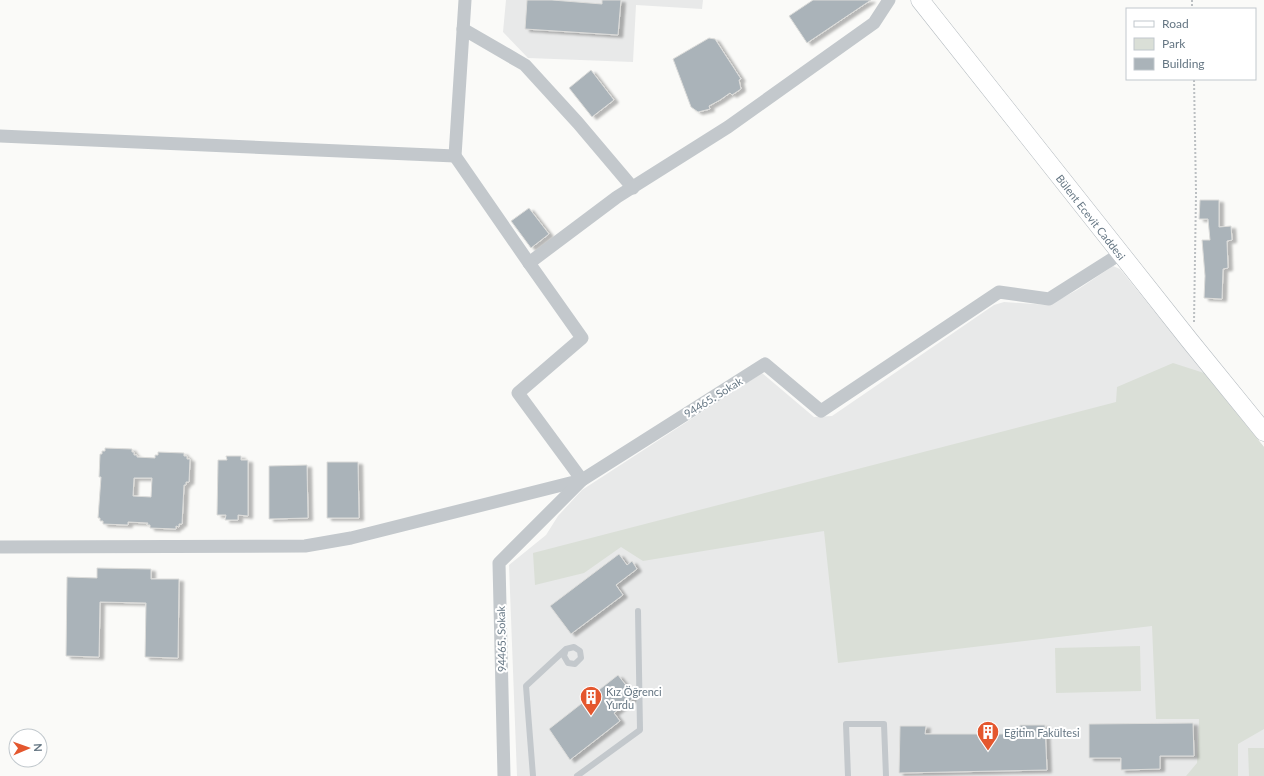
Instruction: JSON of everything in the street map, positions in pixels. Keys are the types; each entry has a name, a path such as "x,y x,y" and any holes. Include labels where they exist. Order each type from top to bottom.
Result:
{"street":[{"path":"0,547 306,546 351,538 582,480 518,393 582,338 455,156 465,0"},
{"path":"529,263 618,197 728,127 874,23 889,0"},
{"name":"Bülent Ecevit Caddesi","path":"920,0 1120,254 1264,432"},
{"path":"463,29 525,65 578,123 633,188"},
{"path":"0,136 455,156"},
{"name":"94465. Sokak","path":"504,776 500,563 582,480 765,364 821,411 999,292 1049,299 1120,254"}],"lane":[{"path":"577,776 640,730 638,611"},
{"path":"533,776 526,686 566,649"},
{"path":"848,776 846,724 884,724 886,776"}],"path":[{"path":"1190,341 1195,311 1196,193 1194,80"}],"shaded area":[{"path":"506,0 703,0 702,9 636,5 633,62 528,58 503,32"},
{"path":"1113,266 1120,269 1264,447 1264,776 517,776 509,565 546,535 558,516 582,490 762,373 814,417 832,416 994,305 1004,302 1049,305 1077,290"}],"green space":[{"path":"1173,363 1204,373 1264,447 1264,729 1238,744 1238,776 1186,776 1197,763 1199,719 1156,719 1152,626 838,663 824,531 643,561 621,547 584,573 535,585 533,553 1116,402 1117,387"},
{"path":"1140,646 1141,691 1056,693 1055,648"},
{"path":"1248,748 1264,748 1264,776 1249,776"}],"building":[{"path":"527,0 552,0 602,4 602,0 621,0 618,35 525,29"},
{"path":"813,0 871,0 807,43 789,16"},
{"path":"709,38 715,39 741,79 739,80 741,89 732,95 730,93 709,106 710,109 698,112 691,107 673,59"},
{"path":"591,70 614,100 592,117 569,88"},
{"path":"1200,200 1219,200 1219,227 1231,226 1232,240 1227,241 1228,268 1223,269 1222,299 1204,298 1205,276 1202,240 1210,240 1208,219 1199,219"},
{"path":"529,208 549,234 531,248 511,221"},
{"path":"105,448 132,449 132,452 134,452 134,455 137,455 137,457 155,458 155,455 158,455 158,452 184,453 184,456 187,456 187,459 190,459 189,482 186,482 186,485 184,485 182,524 179,524 179,527 176,526 176,529 150,528 150,525 147,525 148,523 128,522 128,525 103,524 103,521 100,521 100,518 98,518 101,477 99,477 100,454 102,454 102,451 105,451","holes":["134,478 152,478 151,497 133,496"]},
{"path":"226,456 241,456 241,460 248,460 248,516 238,515 238,520 225,520 226,515 217,515 218,460 227,460"},
{"path":"327,462 358,462 359,518 327,518"},
{"path":"307,465 308,518 269,519 269,466"},
{"path":"619,554 627,565 632,561 637,569 616,585 623,595 571,634 550,606"},
{"path":"97,568 151,569 151,579 179,579 178,658 145,657 146,603 100,602 99,657 66,656 67,577 97,578"},
{"name":"Kız Öğrenci Yurdu","path":"618,675 635,697 614,713 620,721 570,760 549,729"},
{"path":"1193,723 1194,756 1160,756 1160,769 1121,770 1121,758 1089,758 1089,724"},
{"name":"Eğitim Fakültesi","path":"1020,725 1045,725 1047,770 899,773 900,726 926,726 925,734 1019,734"}],"place":[{"name":"Kız Öğrenci Yurdu","path":"591,716"},
{"name":"Eğitim Fakültesi","path":"988,752"}]}
